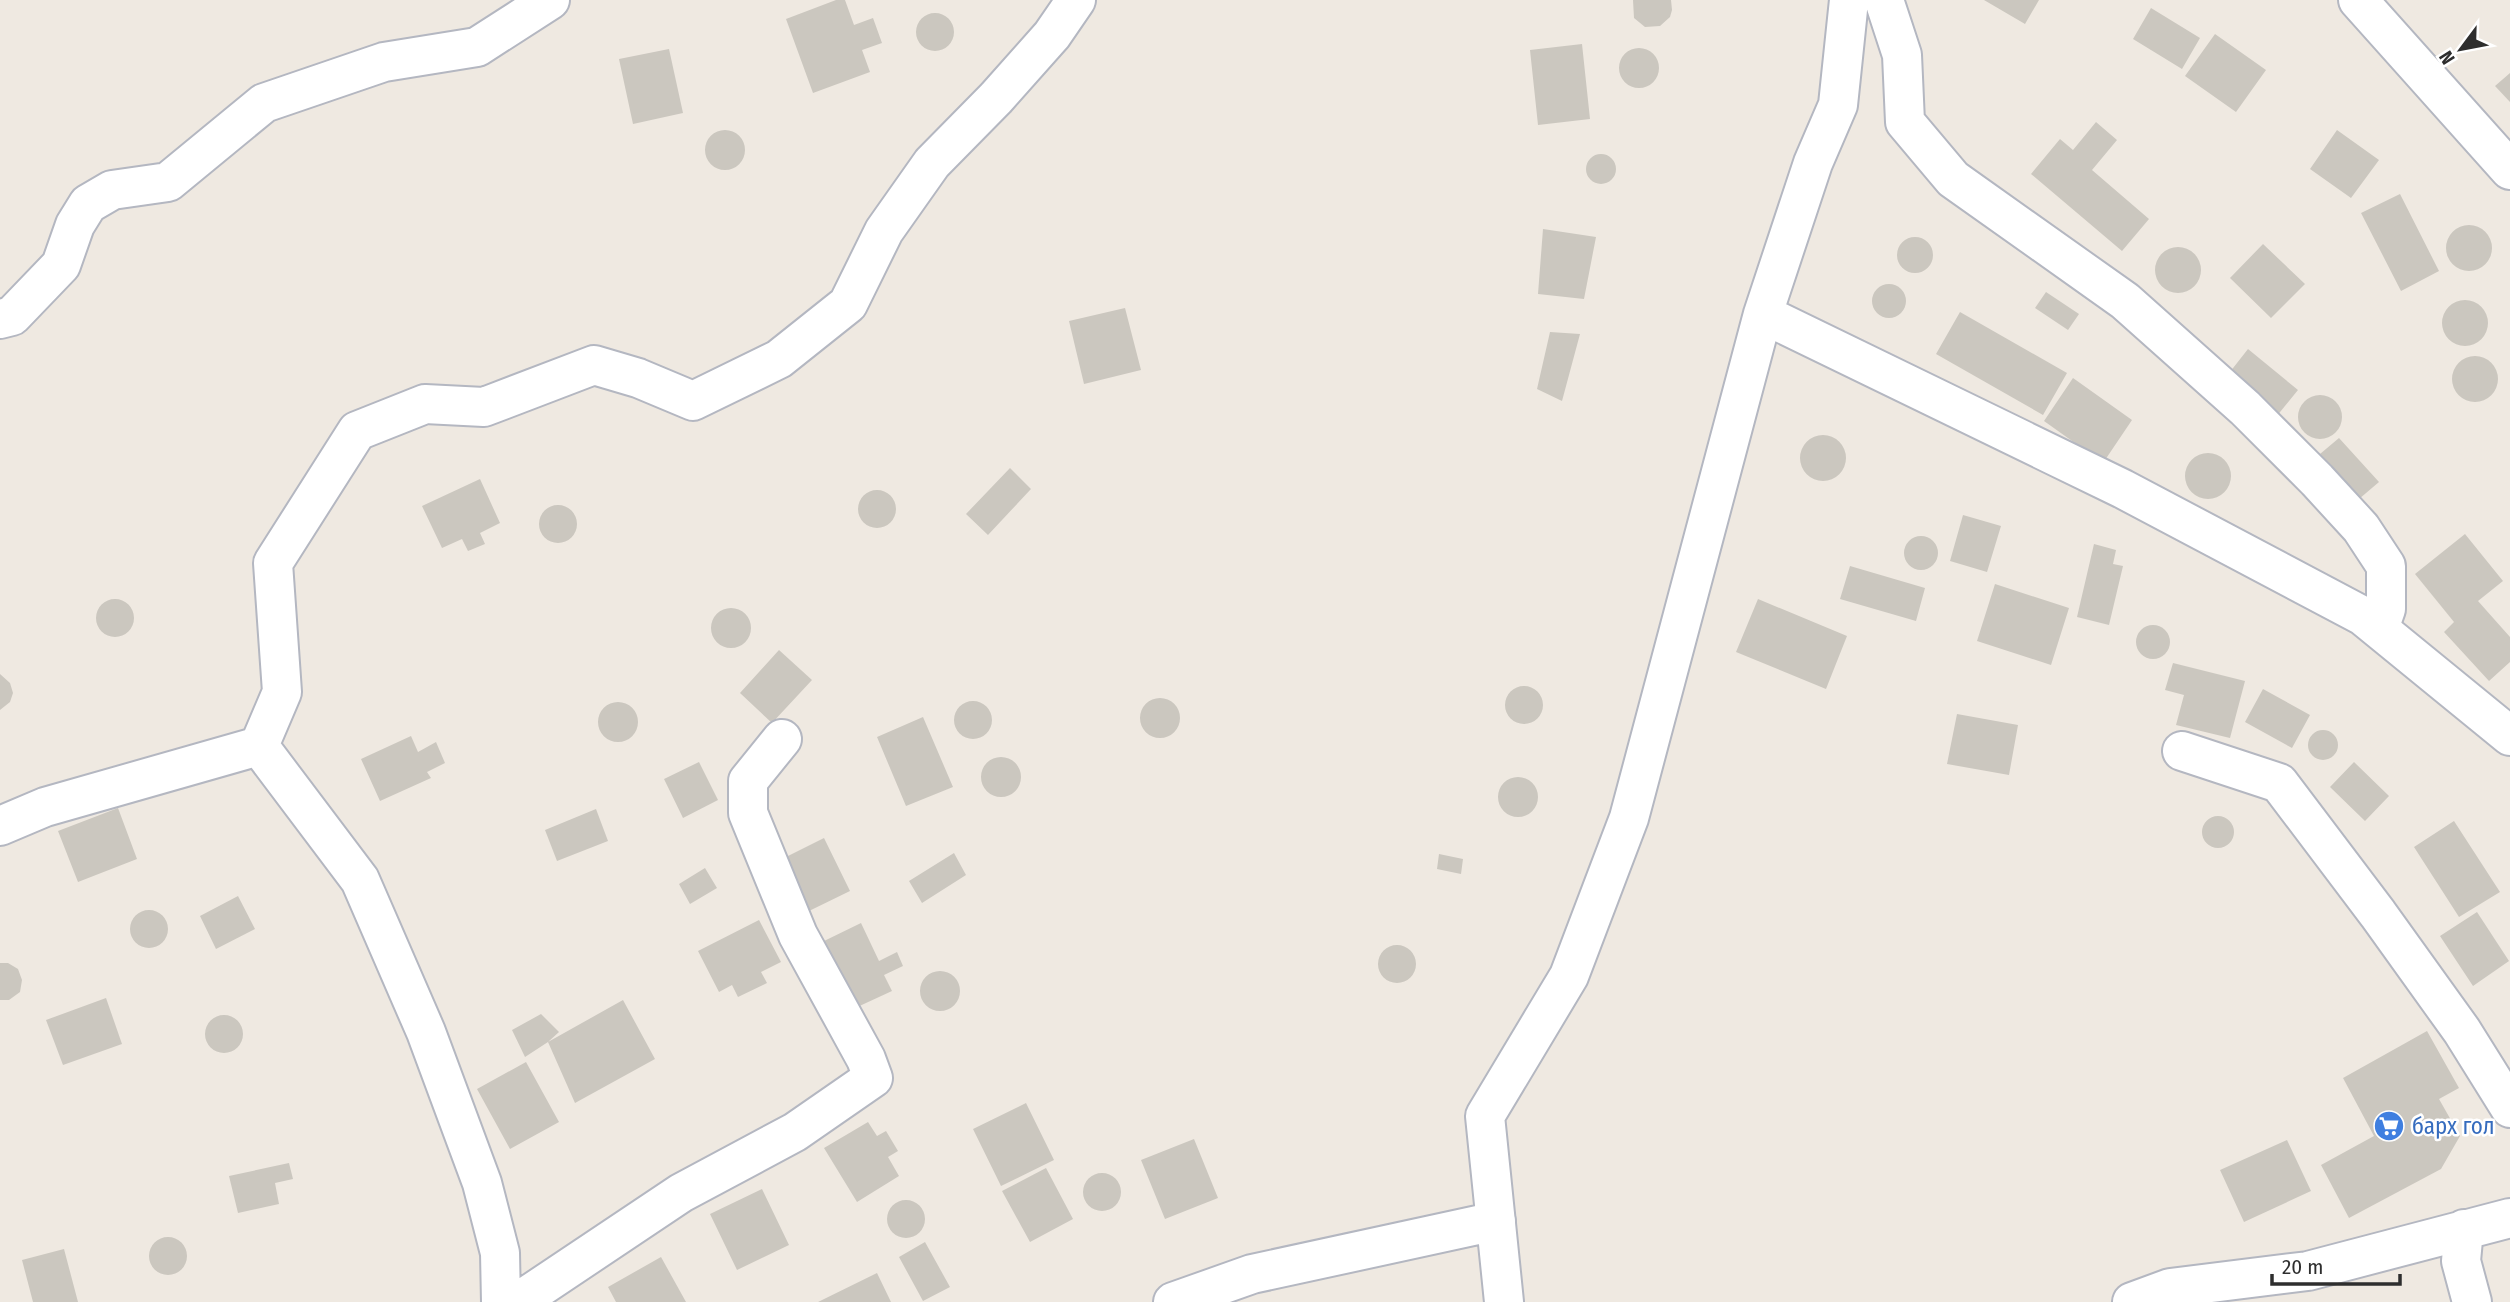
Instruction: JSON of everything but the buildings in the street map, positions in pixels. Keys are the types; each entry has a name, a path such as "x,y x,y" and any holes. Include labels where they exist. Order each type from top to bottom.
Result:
{"street":[{"path":"0,319 12,316 61,265 75,225 88,204 112,190 168,182 264,103 384,62 477,47 550,0"},
{"path":"259,746 282,692 272,563 357,431 425,404 484,407 594,365 638,377 693,401 779,359 848,303 884,231 932,163 996,98 1052,35 1076,0"},
{"path":"1504,1302 1485,1116 1569,976 1629,818 1763,314 1813,163 1838,104 1849,0"},
{"path":"1884,0 1902,55 1905,121 1953,179 2125,301 2245,408 2317,480 2361,528 2386,566 2386,609 2379,629"},
{"path":"2358,0 2510,170"},
{"path":"1763,314 2123,489 2363,616 2510,736"},
{"path":"518,1302 681,1193 795,1132 873,1078 866,1059 798,934 748,813 748,780 782,739"},
{"path":"0,826 45,807 259,746"},
{"path":"259,746 360,880 366,893 426,1032 482,1183 500,1253 501,1302"},
{"path":"2182,751 2279,783 2454,1021 2510,1108"},
{"path":"2132,1302 2170,1289 2311,1287 2464,1229 2510,1219"},
{"path":"1173,1302 1252,1274 1496,1221"},
{"path":"2464,1229 2460,1261 2472,1302"}],"place":[{"name":"барх гол","path":"2389,1126"}]}
